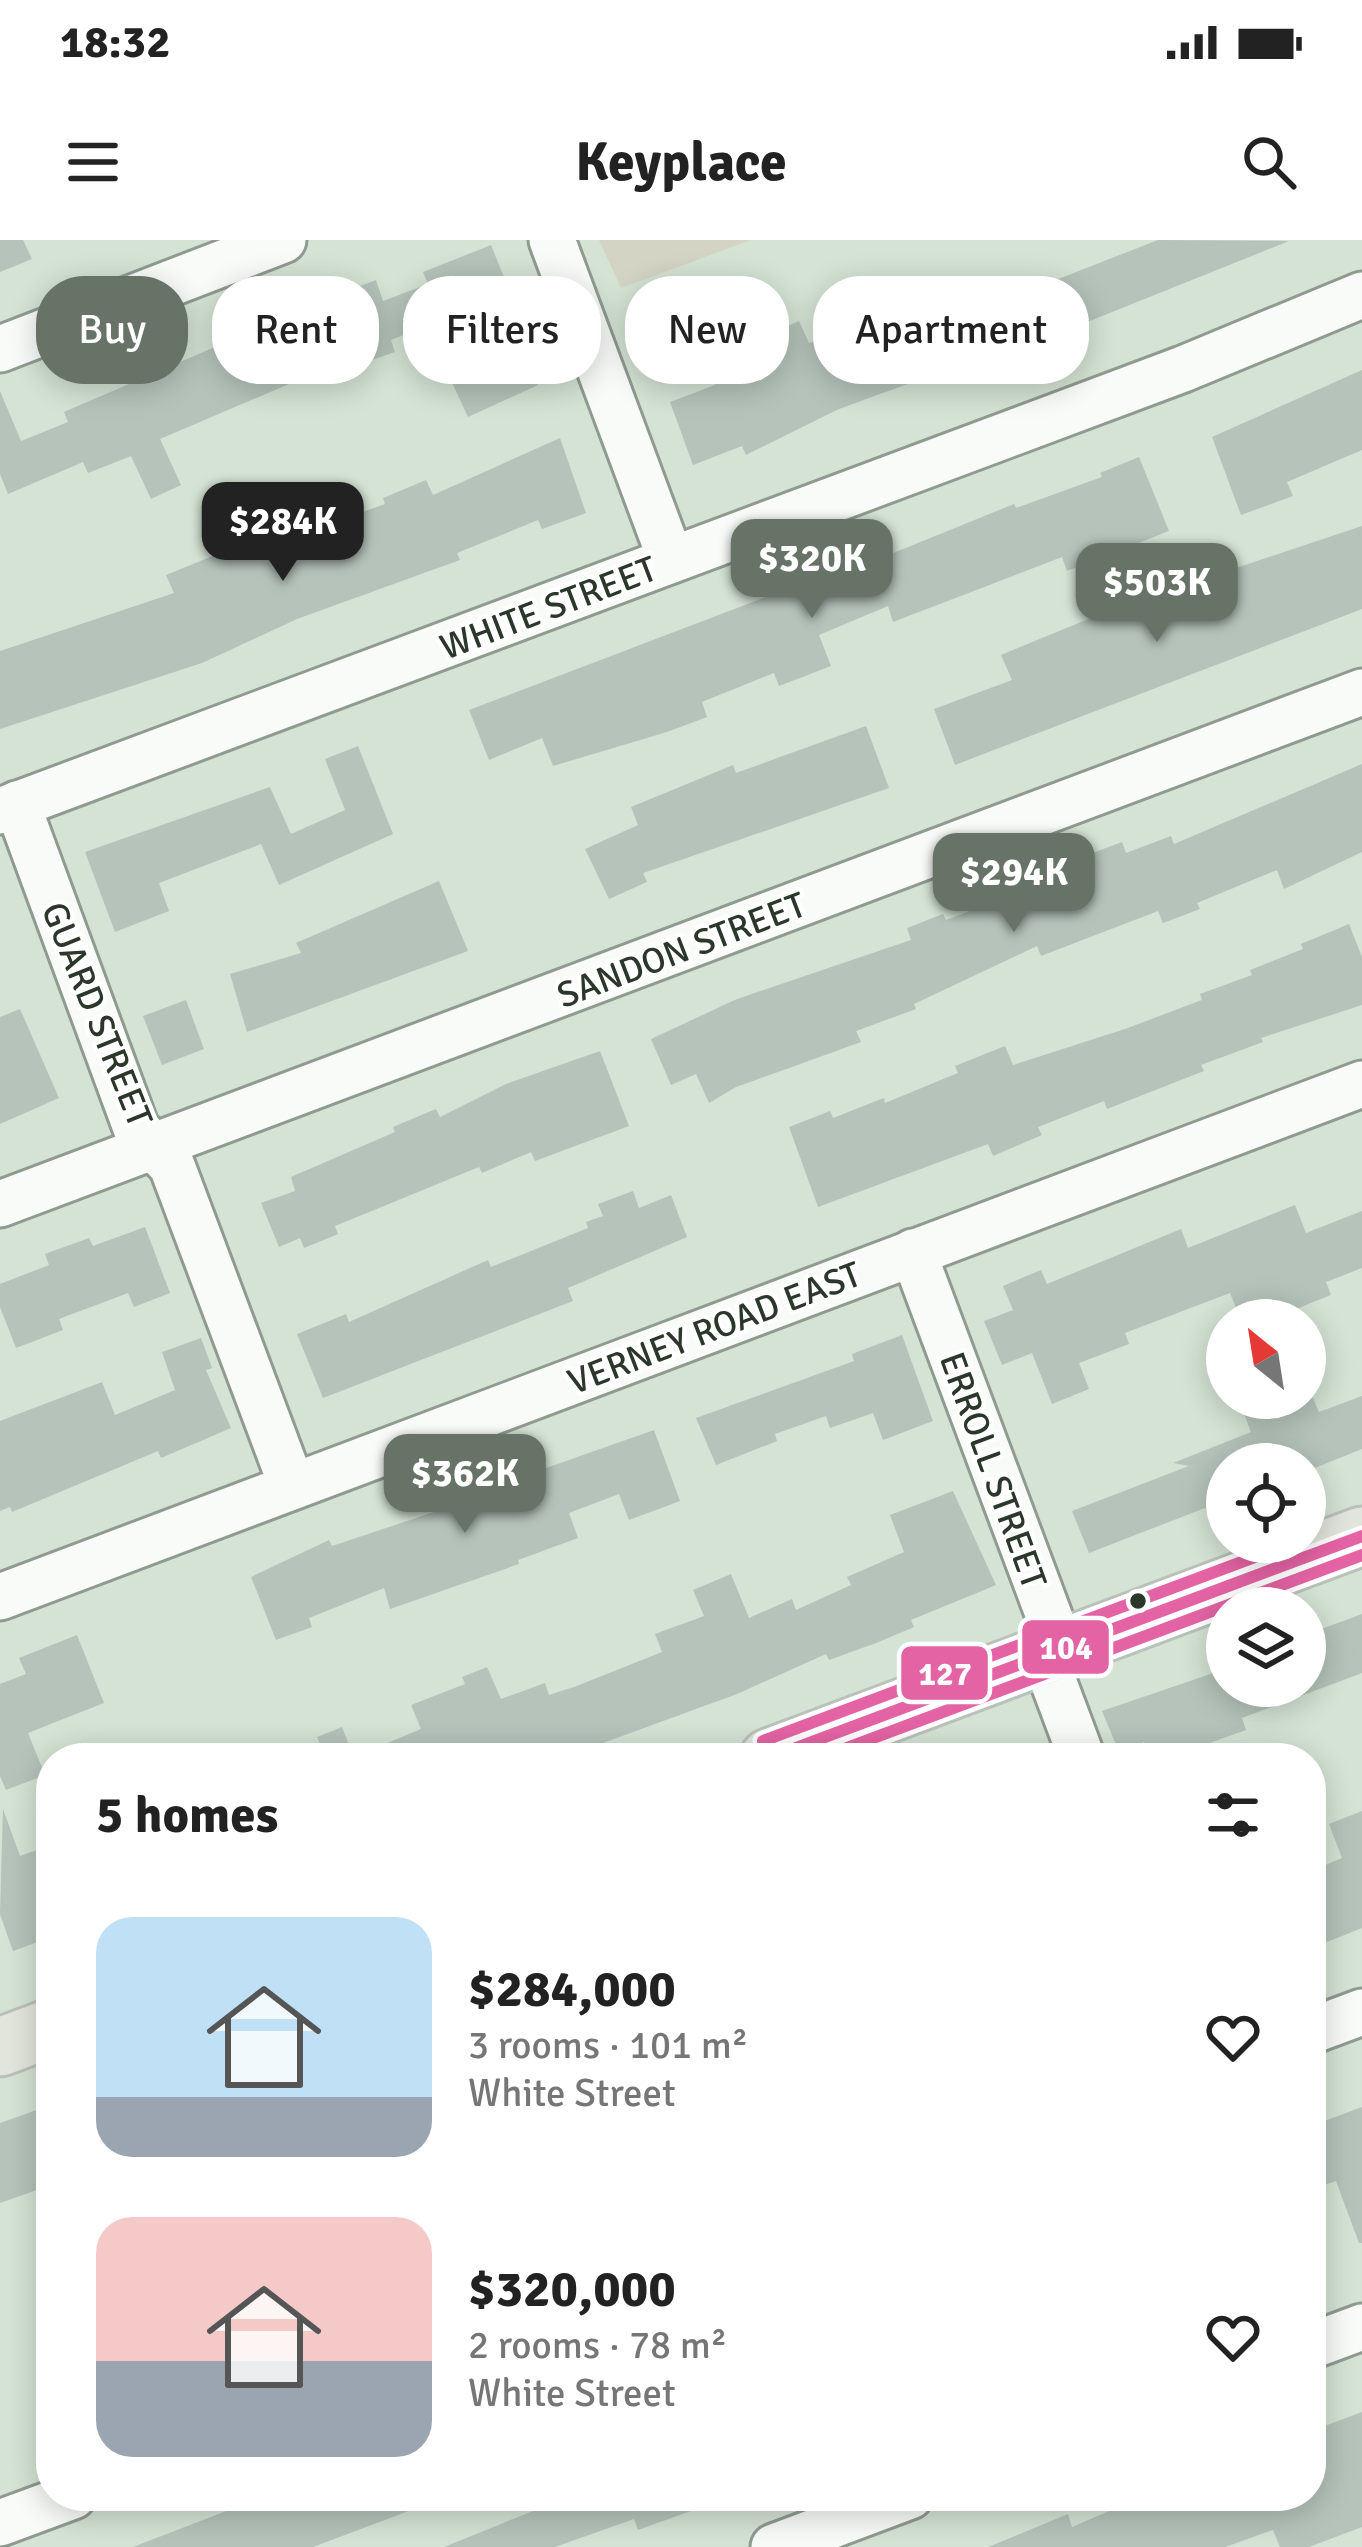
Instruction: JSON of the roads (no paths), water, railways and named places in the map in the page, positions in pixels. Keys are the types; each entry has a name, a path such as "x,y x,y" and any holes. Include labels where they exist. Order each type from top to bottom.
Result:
{"main road":[{"path":"810,1743 1362,1536"},
{"path":"0,2047 36,2034"}],"street":[{"path":"0,349 284,240"},
{"path":"552,240 671,560"},
{"name":"WHITE STREET","path":"9,807 1183,369 1362,295"},
{"name":"SANDON STREET","path":"0,1204 1362,692"},
{"name":"GUARD STREET","path":"9,807 136,1128 172,1166 292,1486"},
{"name":"VERNEY ROAD EAST","path":"0,1597 1362,1084"},
{"name":"ERROLL STREET","path":"913,1252 1052,1624 1052,1678 1076,1743"},
{"path":"1326,2025 1362,2012"},
{"path":"1326,2340 1362,2327"},
{"path":"0,2523 36,2510"},
{"path":"773,2547 870,2511"}]}
